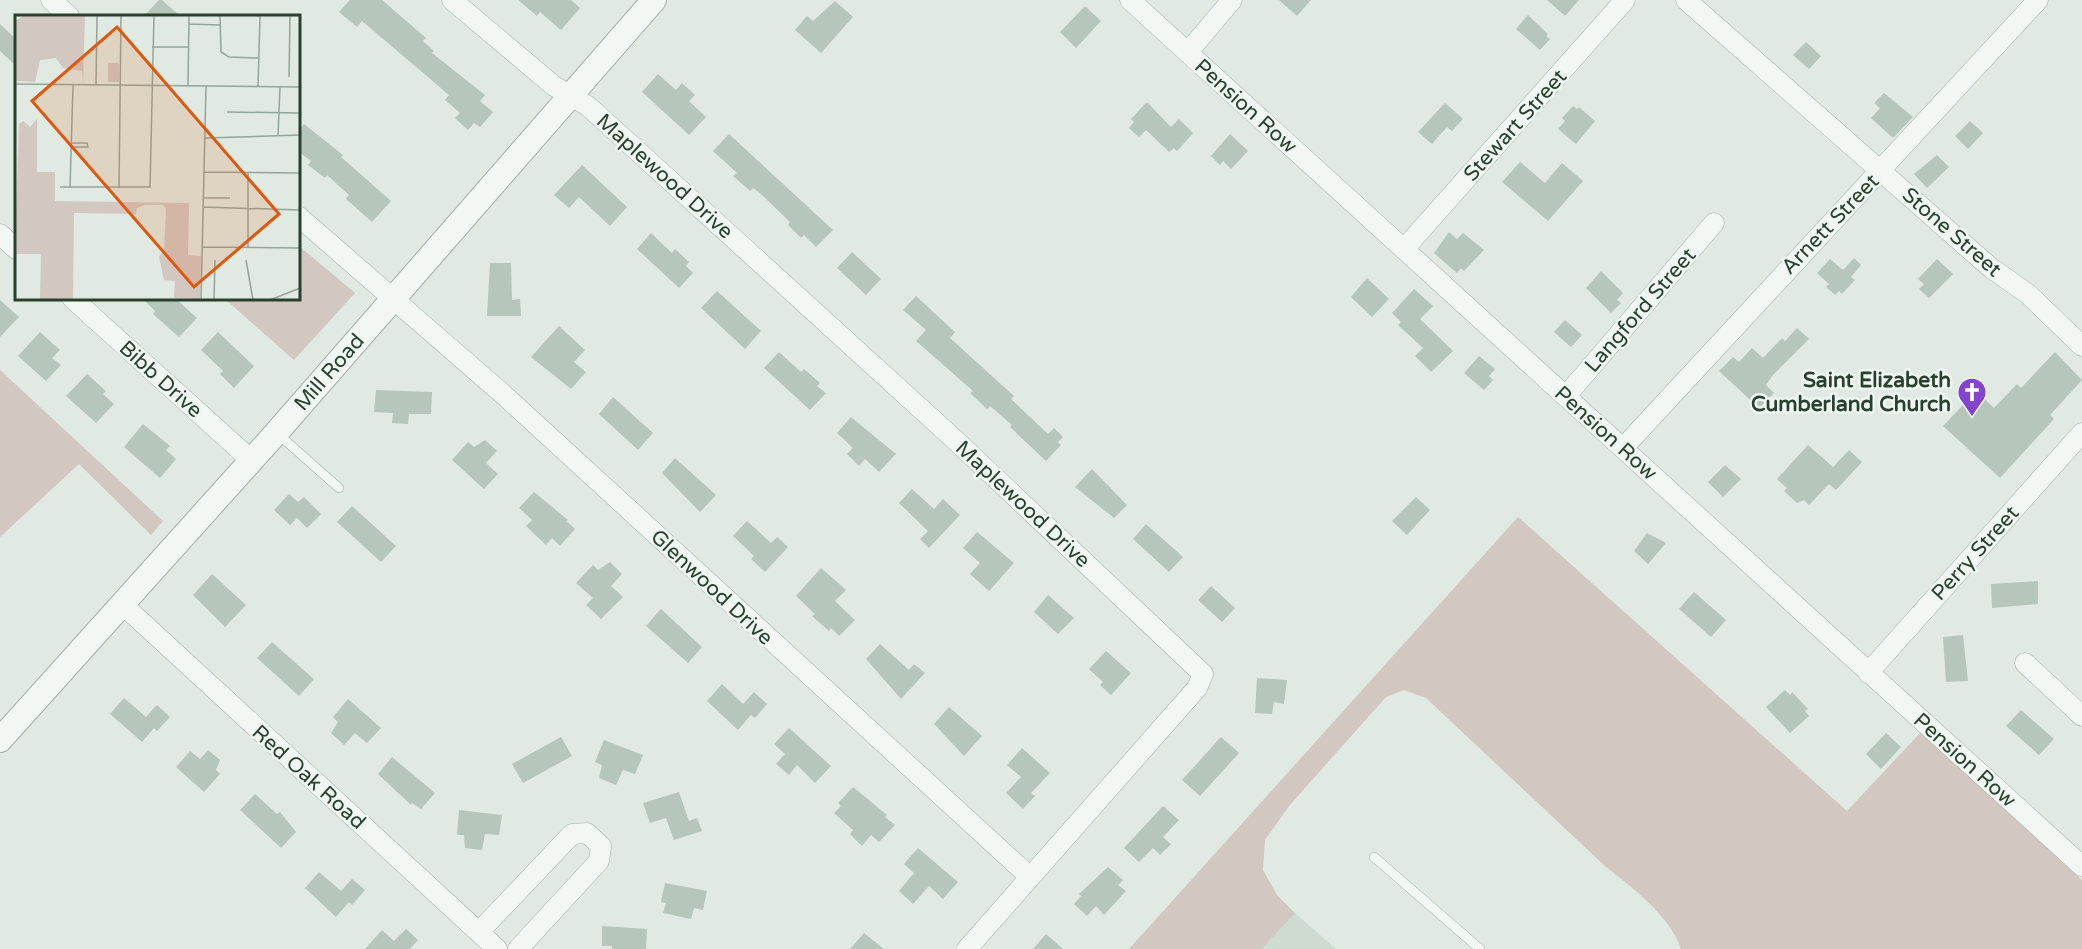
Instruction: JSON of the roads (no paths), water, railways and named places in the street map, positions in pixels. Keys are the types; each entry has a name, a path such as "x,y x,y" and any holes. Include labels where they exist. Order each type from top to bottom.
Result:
{"street":[{"path":"51,0 68,15"},
{"path":"452,0 554,86 571,94"},
{"name":"Mill Road","path":"0,740 277,432 654,0"},
{"name":"Pension Row","path":"1130,0 2082,866"},
{"path":"1188,52 1232,0"},
{"name":"Stewart Street","path":"1404,249 1625,0"},
{"name":"Stone Street","path":"1686,0 1991,268 2028,294 2082,346"},
{"name":"Arnett Street","path":"1623,448 2038,0"},
{"name":"Maplewood Drive","path":"571,94 639,151 953,438 1203,674 1197,688 967,949"},
{"path":"300,218 394,297"},
{"name":"Langford Street","path":"1566,396 1714,223"},
{"path":"0,234 15,248"},
{"name":"Glenwood Drive","path":"394,297 1030,877"},
{"name":"Bibb Drive","path":"74,300 251,460"},
{"name":"Perry Street","path":"1868,673 2082,433"},
{"name":"Red Oak Road","path":"122,604 497,949"},
{"path":"2025,663 2082,716"},
{"path":"479,932 572,834 587,833 601,846 599,861 518,949"}],"lane":[{"path":"277,432 339,488"},
{"path":"1374,857 1480,949"}],"place":[{"name":"Saint Elizabeth Cumberland Church","path":"1972,418"}]}
